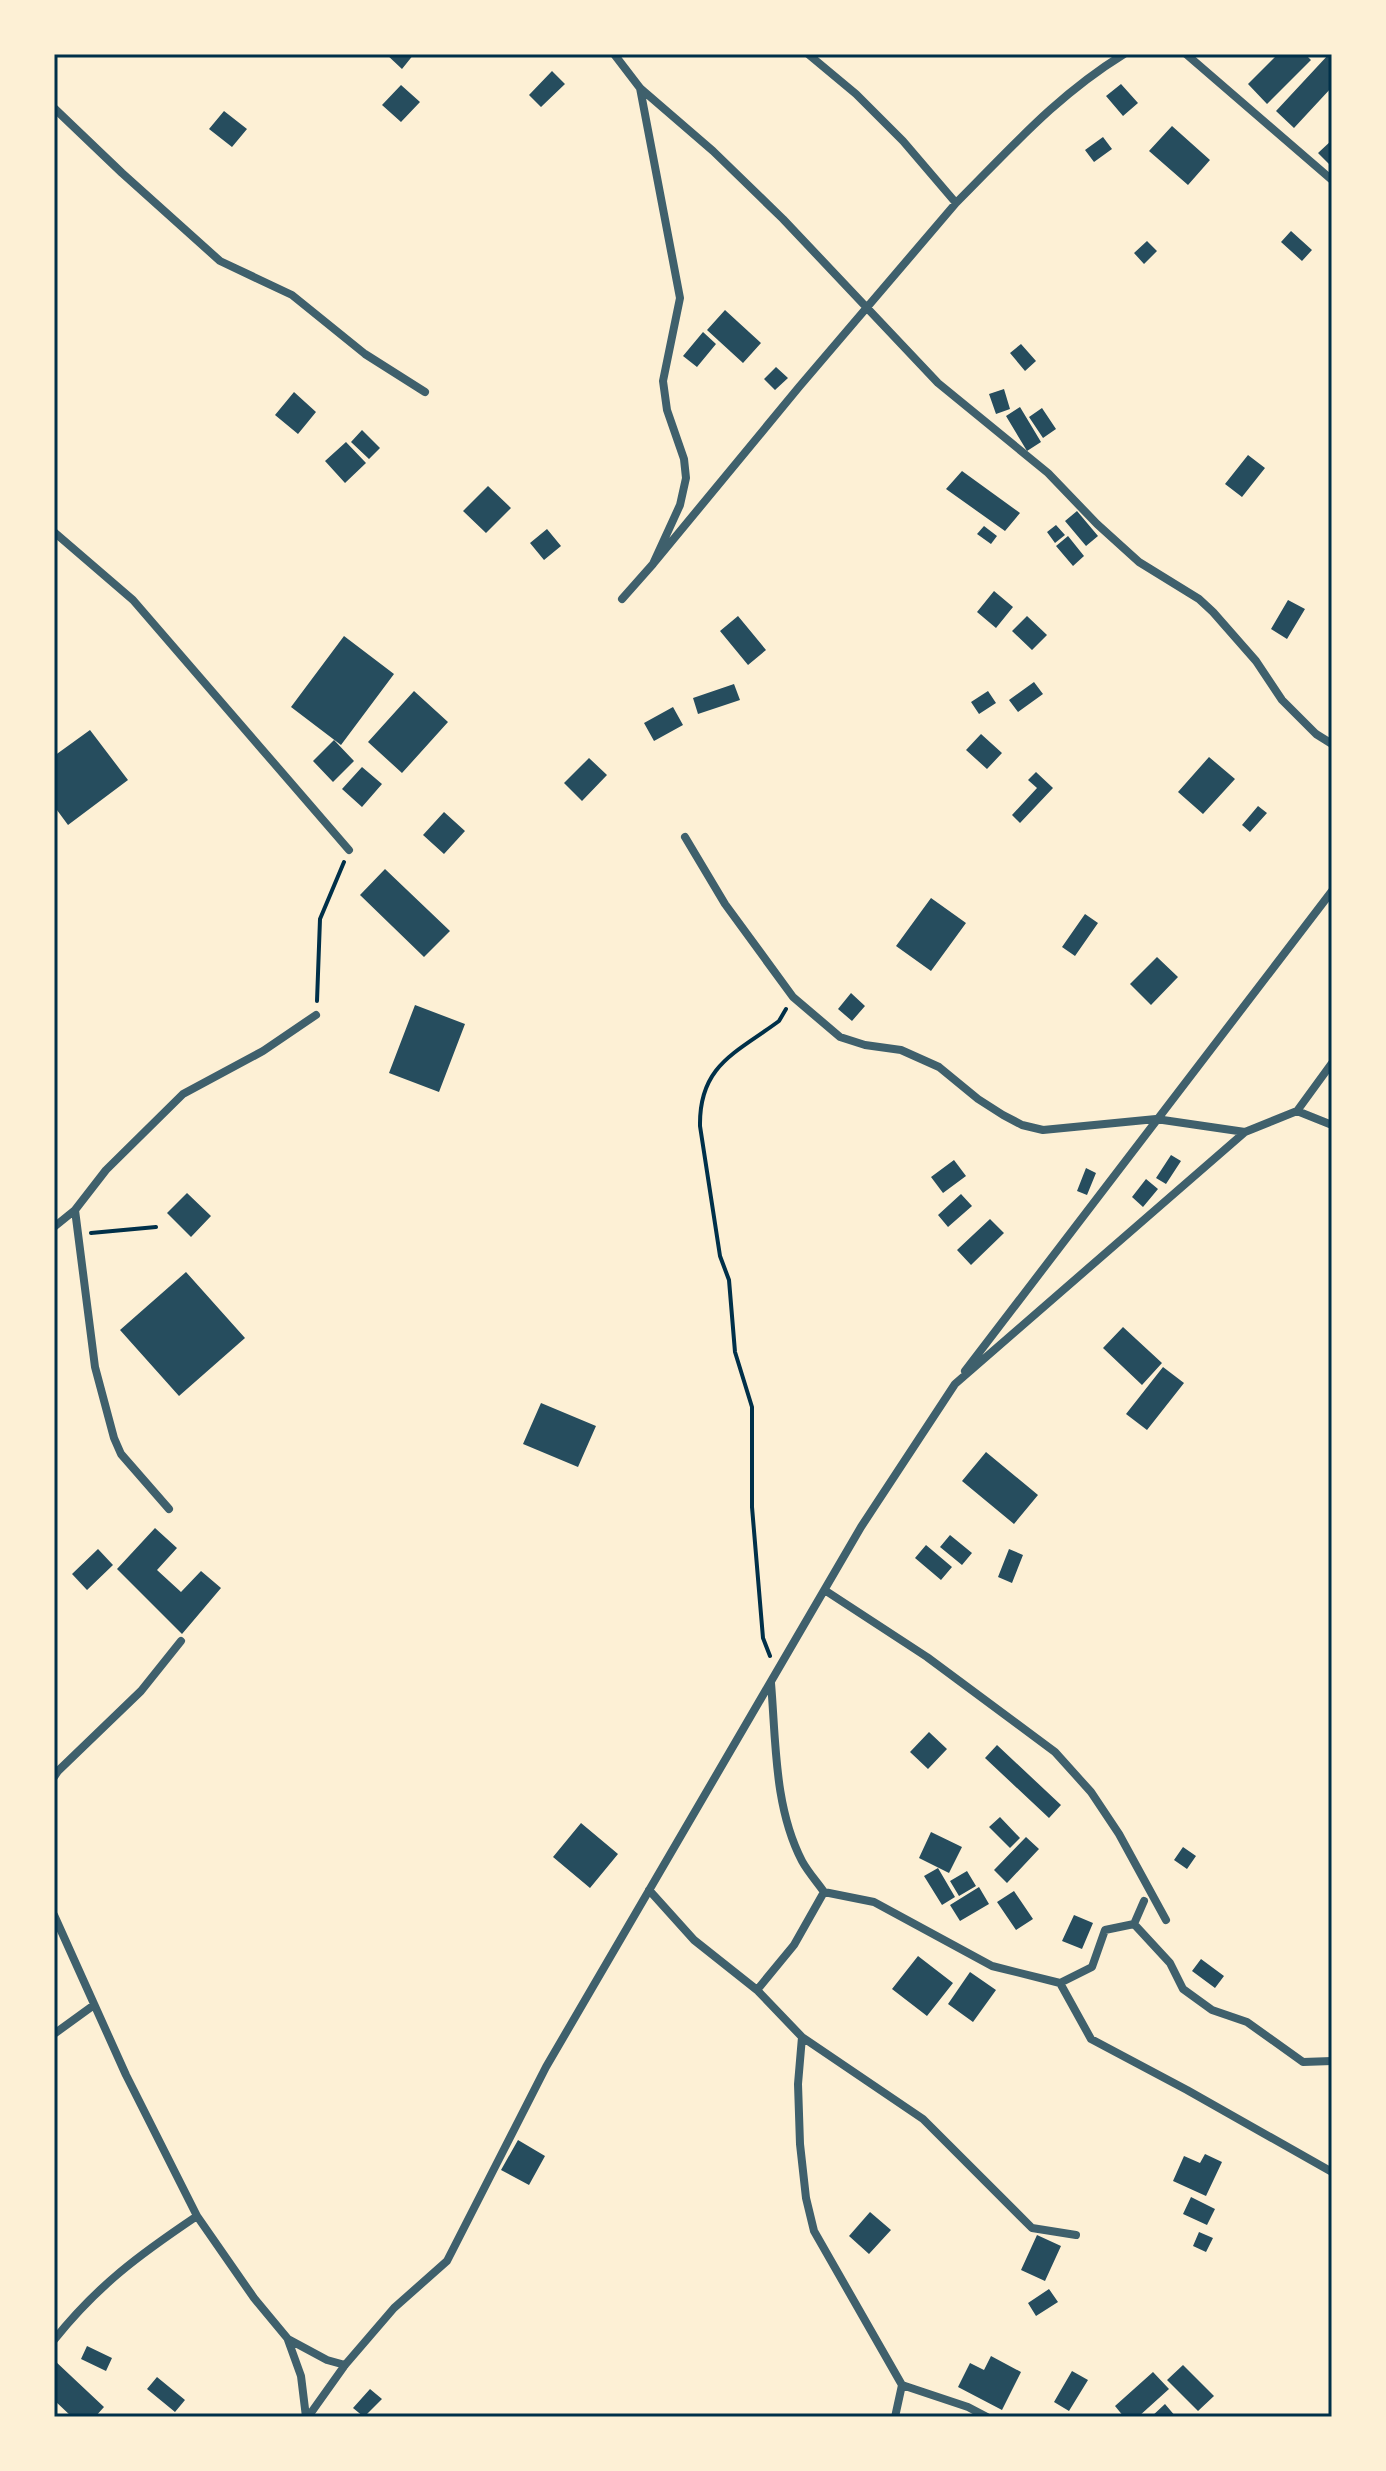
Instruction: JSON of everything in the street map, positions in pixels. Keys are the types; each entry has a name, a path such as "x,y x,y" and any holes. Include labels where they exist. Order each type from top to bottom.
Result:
{"street":[{"path":"614,54 640,88 713,151 763,200 938,383 1048,473 1139,562 1199,599 1213,612 1256,661 1282,700 1316,734 1332,744"},
{"path":"808,54 856,94 903,141 956,203"},
{"path":"622,599 956,203 1018,137 1060,99 1124,54"},
{"path":"1186,54 1332,180"},
{"path":"640,88 680,298 663,381 667,410 684,459 686,478 680,505 653,564"},
{"path":"54,108 220,261 292,295 365,354 425,392"},
{"path":"54,532 133,600 349,850"},
{"path":"685,837 725,904 793,997 840,1037 865,1045 901,1050 939,1067 978,1099 1022,1125 1043,1130 1156,1119 1245,1132"},
{"path":"307,2417 345,2365 394,2308 447,2261 546,2067 861,1527 955,1384 1332,891"},
{"path":"54,1227 75,1210 106,1170 183,1094 263,1051 316,1015"},
{"path":"955,1384 1245,1132 1297,1111 1332,1063"},
{"path":"1297,1111 1332,1125"},
{"path":"75,1210 95,1367 114,1438 121,1454 169,1509"},
{"path":"826,1591 927,1657 1055,1752 1091,1792 1112,1823 1166,1920"},
{"path":"54,1777 141,1691 181,1641"},
{"path":"771,1682 780,1792 802,1861 824,1892 874,1902 992,1966 1060,1983 1092,1967 1105,1930 1134,1924"},
{"path":"649,1890 694,1940 757,1990 802,2037 923,2119 1032,2228 1076,2235"},
{"path":"757,1990 794,1945 824,1892"},
{"path":"1134,1924 1144,1901"},
{"path":"54,1915 126,2075 197,2216 254,2298 288,2339 301,2376 307,2417"},
{"path":"1134,1924 1170,1963 1183,1989 1212,2010 1247,2022 1303,2062 1332,2061"},
{"path":"1060,1983 1091,2039 1332,2172"},
{"path":"54,2034 94,2005"},
{"path":"802,2037 798,2084 800,2144 806,2198 814,2231 902,2385 968,2407 987,2417"},
{"path":"54,2340 83,2304 136,2257 197,2216"},
{"path":"288,2339 327,2360 345,2365"},
{"path":"895,2417 902,2385"}],"path":[{"path":"316,1015 320,919 349,850"},
{"path":"778,1671 763,1638 752,1507 752,1407 735,1352 729,1280 720,1256 700,1126 700,1107 704,1089 714,1070 779,1021 793,997"},
{"path":"80,1234 156,1227"}],"building":[{"path":"386,54 414,54 402,69"},
{"path":"1278,54 1305,54 1311,60 1267,104 1248,84"},
{"path":"1332,54 1332,87 1294,128 1276,111"},
{"path":"552,71 565,84 541,107 529,95"},
{"path":"1121,84 1138,103 1123,116 1106,96"},
{"path":"401,85 420,102 401,122 382,105"},
{"path":"224,111 247,129 232,147 209,129"},
{"path":"1172,126 1210,160 1188,185 1149,151"},
{"path":"1103,137 1112,149 1094,162 1085,150"},
{"path":"1332,140 1332,167 1318,153"},
{"path":"1291,231 1312,250 1302,261 1281,242"},
{"path":"1147,241 1157,251 1144,264 1134,253"},
{"path":"725,310 761,343 743,363 707,330"},
{"path":"703,332 716,344 697,367 683,356"},
{"path":"1021,344 1036,361 1025,371 1010,353"},
{"path":"776,367 788,378 775,390 764,379"},
{"path":"1004,389 1010,409 996,414 989,394"},
{"path":"294,392 316,412 298,434 275,415"},
{"path":"1020,407 1041,442 1027,451 1006,416"},
{"path":"1042,408 1056,429 1043,438 1029,417"},
{"path":"362,430 380,448 369,459 351,442"},
{"path":"346,442 366,463 345,483 325,461"},
{"path":"1248,455 1265,468 1242,497 1225,484"},
{"path":"962,471 1020,513 1005,531 946,489"},
{"path":"488,486 511,508 486,533 463,511"},
{"path":"1077,511 1098,536 1086,546 1065,521"},
{"path":"1056,525 1065,535 1055,543 1047,532"},
{"path":"984,526 997,536 991,544 977,534"},
{"path":"547,529 561,546 544,560 530,543"},
{"path":"1068,536 1084,556 1073,566 1056,546"},
{"path":"994,591 1013,607 996,628 977,612"},
{"path":"1288,600 1305,609 1287,639 1271,629"},
{"path":"738,616 766,650 748,665 720,631"},
{"path":"1027,616 1047,635 1032,650 1012,631"},
{"path":"344,636 394,674 341,745 291,707"},
{"path":"1034,682 1043,694 1018,712 1009,700"},
{"path":"734,684 740,700 698,714 693,698"},
{"path":"414,691 448,722 402,773 368,742"},
{"path":"988,691 996,703 979,714 971,702"},
{"path":"673,707 683,725 654,741 644,723"},
{"path":"90,730 128,780 68,825 54,806 54,756"},
{"path":"981,734 1002,753 987,769 966,750"},
{"path":"334,740 354,761 333,782 313,761"},
{"path":"1209,757 1235,779 1203,814 1178,792"},
{"path":"589,758 607,775 582,801 564,783"},
{"path":"362,767 382,784 362,807 342,789"},
{"path":"1036,772 1053,788 1020,823 1012,815 1037,788 1028,780"},
{"path":"1258,806 1267,813 1250,832 1242,825"},
{"path":"444,812 465,831 444,854 423,835"},
{"path":"385,869 450,931 424,957 360,895"},
{"path":"931,898 966,923 931,971 896,946"},
{"path":"1085,914 1098,923 1075,956 1062,947"},
{"path":"1157,957 1178,977 1151,1005 1130,984"},
{"path":"851,993 865,1006 852,1021 838,1009"},
{"path":"415,1005 465,1024 439,1092 389,1073"},
{"path":"1171,1155 1181,1161 1166,1184 1156,1178"},
{"path":"954,1160 966,1176 943,1193 931,1177"},
{"path":"1086,1168 1096,1173 1087,1195 1077,1191"},
{"path":"1146,1179 1158,1189 1143,1207 1132,1197"},
{"path":"187,1193 211,1216 191,1237 167,1213"},
{"path":"961,1194 972,1206 948,1227 938,1215"},
{"path":"990,1219 1004,1233 971,1265 957,1250"},
{"path":"186,1272 245,1338 179,1396 120,1330"},
{"path":"1123,1327 1162,1363 1142,1385 1103,1348"},
{"path":"1163,1367 1184,1383 1147,1430 1126,1414"},
{"path":"541,1403 596,1426 578,1467 523,1444"},
{"path":"986,1452 1038,1495 1014,1524 962,1481"},
{"path":"155,1528 177,1548 157,1570 181,1592 201,1571 221,1588 182,1634 117,1569"},
{"path":"950,1535 972,1553 962,1565 940,1547"},
{"path":"926,1545 952,1567 941,1580 915,1558"},
{"path":"98,1549 113,1565 87,1590 72,1574"},
{"path":"1009,1549 1023,1555 1012,1583 998,1577"},
{"path":"929,1732 947,1749 928,1769 910,1752"},
{"path":"997,1745 1061,1805 1049,1818 985,1758"},
{"path":"1000,1817 1020,1838 1010,1848 989,1827"},
{"path":"581,1823 618,1854 590,1888 553,1857"},
{"path":"931,1832 962,1847 949,1873 919,1858"},
{"path":"1026,1837 1039,1849 1007,1883 994,1870"},
{"path":"1183,1847 1196,1856 1187,1869 1174,1860"},
{"path":"938,1868 955,1897 942,1905 924,1876"},
{"path":"967,1871 976,1886 959,1896 950,1881"},
{"path":"979,1887 989,1904 960,1921 950,1905"},
{"path":"1014,1891 1033,1919 1016,1930 997,1902"},
{"path":"1074,1915 1093,1923 1082,1949 1062,1941"},
{"path":"918,1956 953,1983 927,2016 892,1989"},
{"path":"1201,1959 1224,1976 1215,1988 1192,1971"},
{"path":"970,1972 996,1990 973,2022 948,2004"},
{"path":"518,2140 545,2156 529,2185 501,2170"},
{"path":"1205,2154 1222,2162 1206,2196 1173,2181 1184,2156 1200,2163"},
{"path":"1191,2197 1215,2209 1207,2225 1183,2214"},
{"path":"870,2212 891,2230 869,2254 849,2236"},
{"path":"1199,2232 1213,2238 1206,2252 1193,2246"},
{"path":"1037,2235 1061,2246 1045,2281 1021,2270"},
{"path":"1049,2289 1058,2302 1036,2316 1028,2303"},
{"path":"87,2346 112,2358 106,2371 81,2359"},
{"path":"991,2356 1021,2372 1002,2410 958,2387 970,2363 984,2370"},
{"path":"54,2360 104,2407 95,2417 72,2417 54,2400"},
{"path":"1183,2365 1214,2396 1198,2411 1167,2380"},
{"path":"1072,2371 1088,2380 1069,2411 1054,2402"},
{"path":"1153,2372 1169,2389 1138,2417 1124,2417 1115,2406"},
{"path":"157,2377 185,2400 175,2412 147,2389"},
{"path":"370,2389 382,2399 364,2417 353,2408"},
{"path":"1165,2404 1176,2417 1151,2417"}]}
